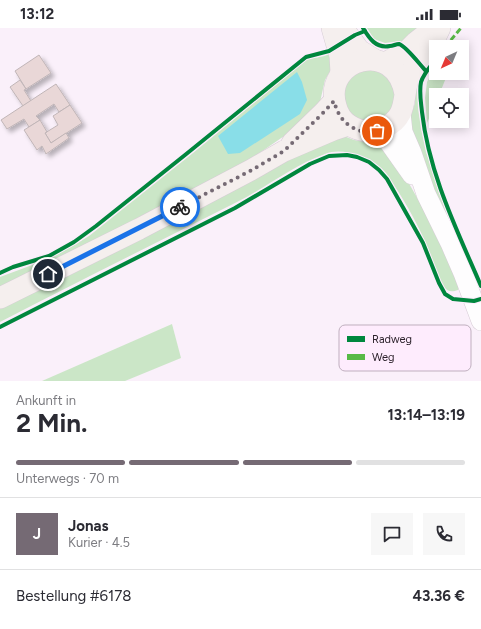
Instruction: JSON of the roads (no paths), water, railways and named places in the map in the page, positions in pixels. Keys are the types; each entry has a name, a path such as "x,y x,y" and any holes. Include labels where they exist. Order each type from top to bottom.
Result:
{"main road":[{"path":"332,28 340,56 341,73"},
{"path":"343,28 359,50 393,69 399,76 404,85 403,104"},
{"path":"434,28 412,46 380,62 362,61 351,65 341,73 336,82 334,101 337,111 348,125 362,131 377,131 391,125 403,104 410,73 427,51 440,28"},
{"path":"284,151 334,101"},
{"path":"0,298 252,170 284,151 348,125"}],"street":[{"path":"403,104 403,132 426,194 458,261 481,321"},
{"path":"377,131 388,141 426,194"}],"water":[{"path":"297,72 302,82 307,100 300,114 240,153 228,154 218,136"}]}
